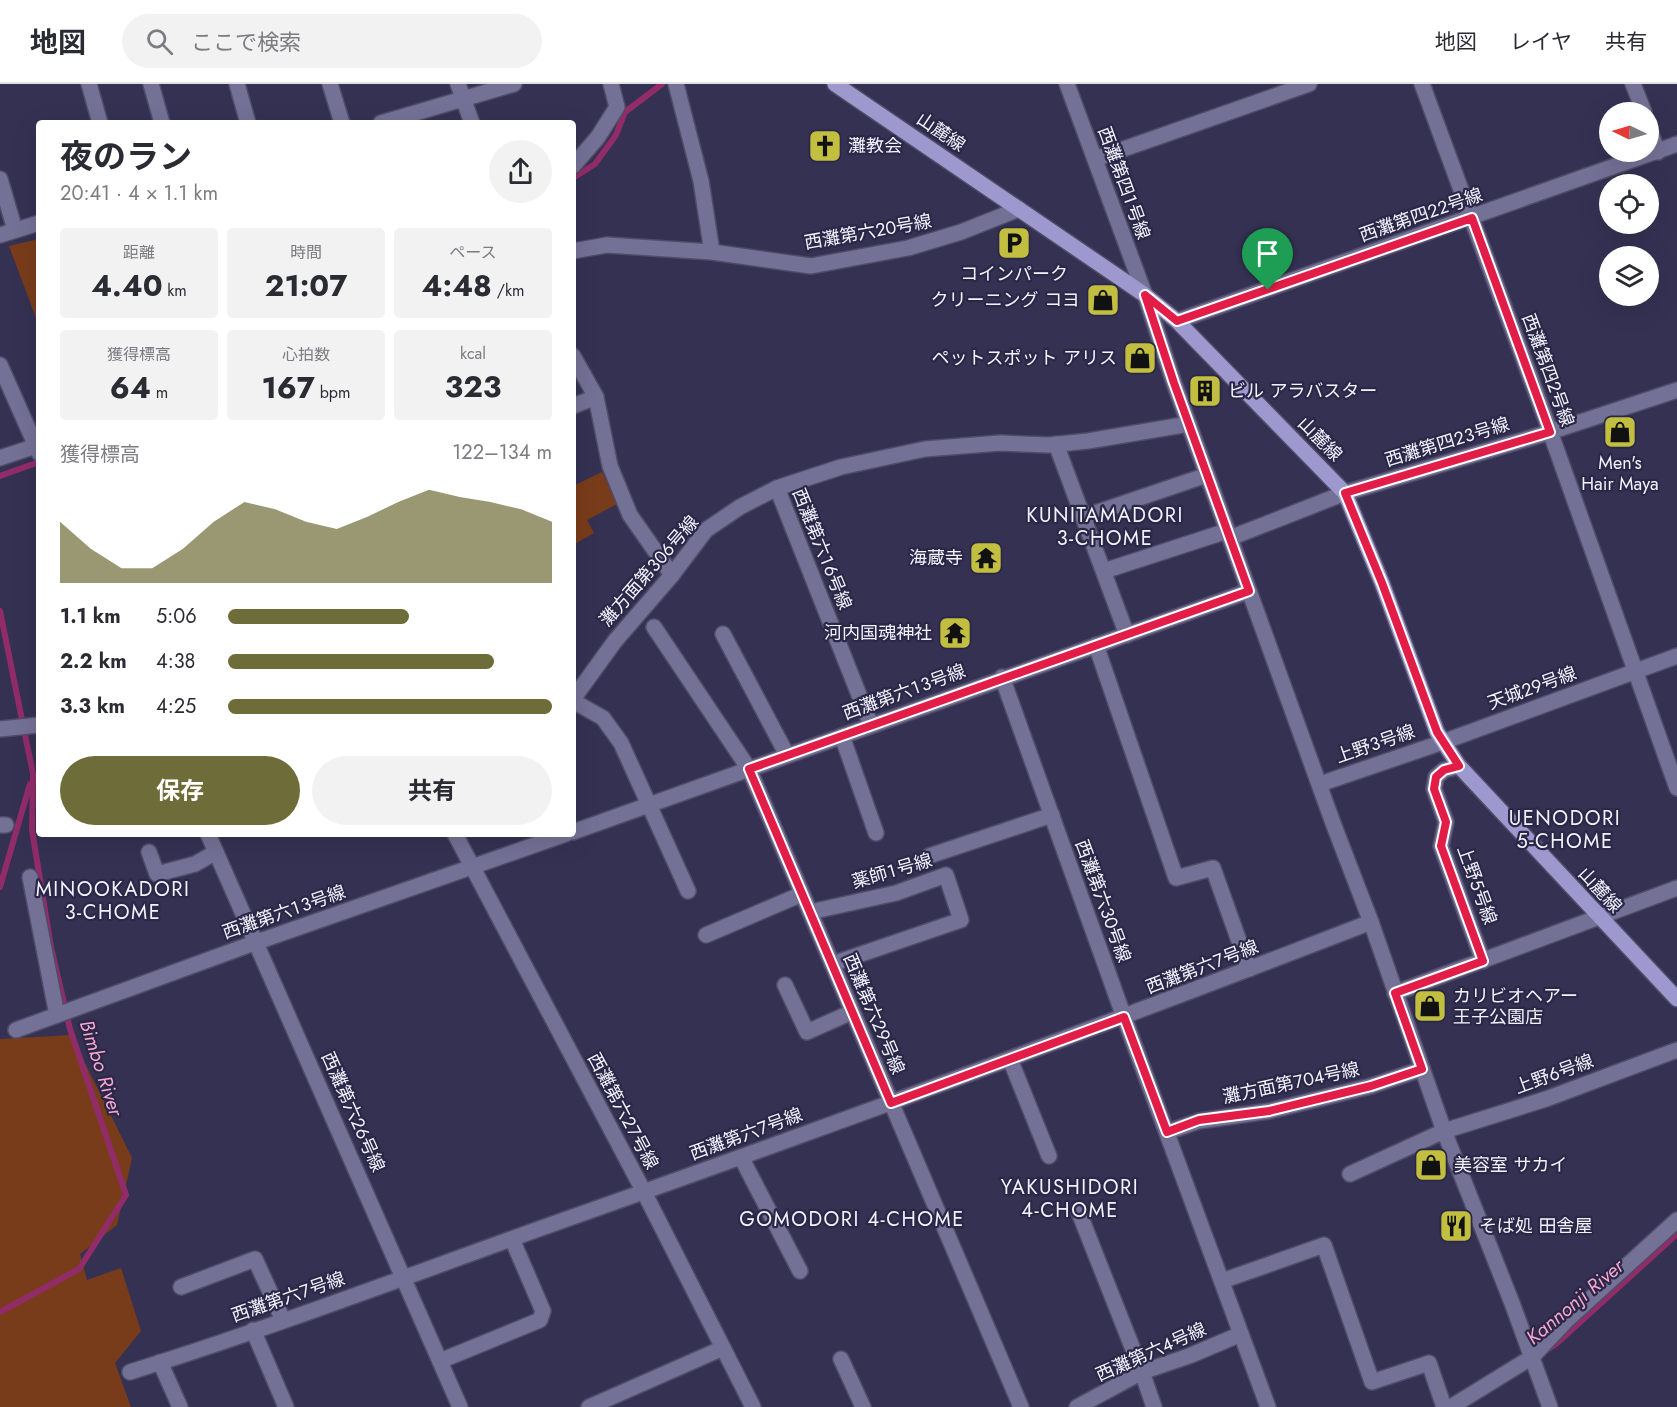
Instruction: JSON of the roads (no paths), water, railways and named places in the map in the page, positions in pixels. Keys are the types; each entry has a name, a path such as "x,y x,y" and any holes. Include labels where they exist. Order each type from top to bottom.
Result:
{"main road":[{"name":"山麓線","path":"836,84 1145,295 1177,321 1345,493 1382,583 1437,732 1443,742 1459,766 1677,999"}],"street":[{"path":"89,84 99,120"},
{"path":"151,84 161,120"},
{"path":"237,84 247,120"},
{"path":"330,84 341,120"},
{"path":"458,84 471,120"},
{"path":"392,120 514,84"},
{"path":"576,163 598,137 617,107 611,84"},
{"path":"676,84 701,181 712,252"},
{"name":"西灘第四１号線","path":"1067,84 1145,295 1249,591 1371,922 1444,1131 1550,1407"},
{"path":"1095,159 1309,84"},
{"name":"西灘第四２号線","path":"1422,84 1550,432 1677,788"},
{"path":"1633,84 1640,102"},
{"name":"西灘第四２２号線","path":"1659,152 1677,144"},
{"name":"西灘第四２２号線","path":"1177,321 1630,162"},
{"path":"0,179 7,232 36,224"},
{"name":"西灘第六２０号線","path":"576,250 607,245 712,252 811,266 908,248 961,232 1019,209"},
{"path":"576,361 597,398 610,466 630,515 672,575"},
{"path":"0,366 36,444"},
{"name":"西灘第四２３号線","path":"1104,571 1229,535 1345,493 1550,432 1677,390"},
{"path":"576,405 597,398"},
{"name":"灘方面第３０６号線","path":"576,696 615,640 672,575 706,530 740,507 777,488 841,467 925,449 1000,443 1056,444 1088,441 1189,423"},
{"path":"1056,444 1127,635"},
{"path":"0,458 36,449"},
{"path":"1083,517 1207,475"},
{"name":"西灘第六１６号線","path":"777,488 871,725"},
{"name":"西灘第六１３号線","path":"576,831 1002,677 1249,591"},
{"name":"西灘第六２９号線","path":"654,627 749,769 1021,1407"},
{"path":"723,634 787,755"},
{"path":"1096,645 1176,878 1213,868 1249,969"},
{"name":"天城２９号線","path":"1443,742 1677,656"},
{"name":"西灘第六３０号線","path":"1002,677 1268,1407"},
{"path":"576,702 603,718 621,743 688,891"},
{"path":"0,729 36,725"},
{"path":"842,736 876,832"},
{"name":"上野３号線","path":"1320,784 1443,742"},
{"name":"上野５号線","path":"1459,766 1444,770 1436,777 1434,789 1446,822 1441,846 1483,961"},
{"path":"929,856 1052,815"},
{"name":"西灘第六２６号線","path":"209,837 460,1407"},
{"name":"西灘第六２７号線","path":"457,837 644,1192 753,1407"},
{"name":"西灘第六１３号線","path":"16,1030 257,942 558,837"},
{"path":"149,852 157,874 195,864 216,852"},
{"name":"薬師１号線","path":"810,912 896,893 946,875 961,920 832,964"},
{"path":"30,877 57,1015"},
{"path":"1395,993 1677,888"},
{"path":"706,935 802,894"},
{"name":"西灘第六７号線","path":"130,1372 283,1320 891,1103 1371,922"},
{"path":"785,985 807,1032 852,1011"},
{"name":"上野６号線","path":"1350,1174 1444,1131 1546,1099 1677,1050"},
{"path":"1010,1059 1049,1156"},
{"name":"灘方面第７０４号線","path":"1167,1132 1199,1120 1269,1111 1371,1086 1422,1069"},
{"path":"741,1157 800,1271"},
{"path":"1078,1210 1154,1407"},
{"path":"1451,1407 1532,1357 1566,1322 1677,1221"},
{"path":"440,1361 540,1320 543,1311 512,1239"},
{"path":"1222,1281 1324,1245 1372,1382 1429,1363 1444,1407"},
{"path":"181,1287 255,1259 283,1320"},
{"path":"253,1330 286,1407"},
{"name":"西灘第六４号線","path":"1077,1407 1142,1372 1189,1356 1241,1334"},
{"path":"589,1407 723,1348"},
{"path":"841,1359 863,1407"},
{"path":"160,1362 180,1407"}],"waterway":[{"path":"576,176 595,164 616,135 625,112 662,84"},
{"path":"0,476 36,463"},
{"name":"Bimbo River","path":"0,611 33,774 32,830 51,947 70,1029 126,1195 79,1269 0,1312"},
{"path":"0,887 30,784"},
{"name":"Kannonji River","path":"1547,1350 1677,1234"}],"place":[{"name":"灘教会","path":"825,146"},
{"name":"コインパーク","path":"1014,243"},
{"name":"クリーニング コヨ","path":"1103,300"},
{"name":"ペットスポット アリス","path":"1140,358"},
{"name":"ビル アラバスター","path":"1205,391"},
{"name":"Men's Hair Maya","path":"1620,432"},
{"name":"海蔵寺","path":"986,558"},
{"name":"河内国魂神社","path":"955,633"},
{"name":"カリビオヘアー 王子公園店","path":"1430,1006"},
{"name":"美容室 サカイ","path":"1431,1165"},
{"name":"そば処 田舎屋","path":"1456,1226"}],"district":[{"name":"KUNITAMADORI 3-CHOME","path":"1105,526"},
{"name":"UENODORI 5-CHOME","path":"1565,830"},
{"name":"MINOOKADORI 3-CHOME","path":"113,900"},
{"name":"YAKUSHIDORI 4-CHOME","path":"1070,1198"},
{"name":"GOMODORI 4-CHOME","path":"852,1219"}]}
